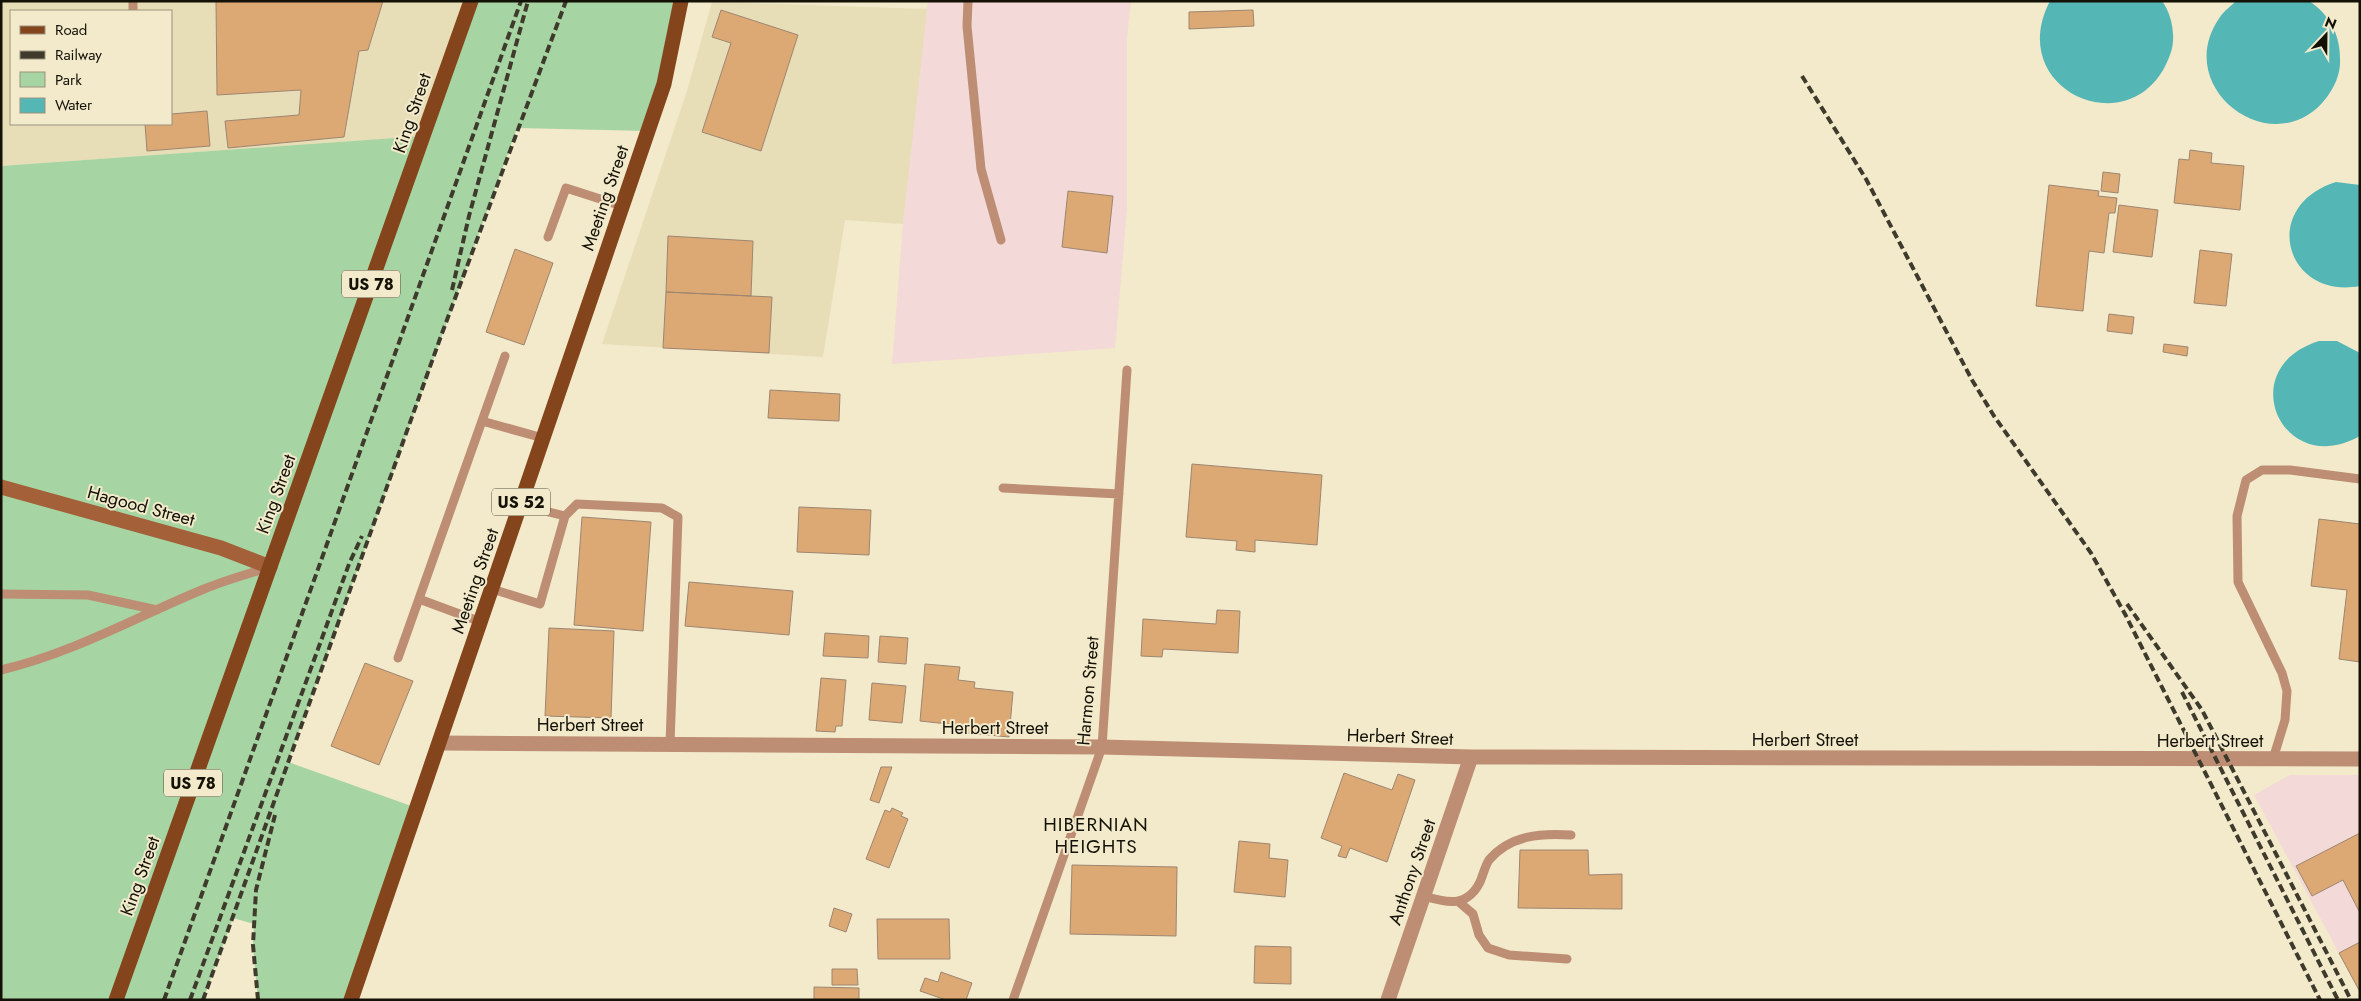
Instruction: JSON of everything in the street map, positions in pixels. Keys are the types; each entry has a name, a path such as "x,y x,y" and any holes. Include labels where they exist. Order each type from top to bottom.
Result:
{"main road":[{"name":"King Street","path":"116,1000 471,1"},
{"name":"Meeting Street","path":"351,1000 664,84 681,1"}],"street":[{"name":"Hagood Street","path":"1,487 221,548 270,567"},
{"name":"Herbert Street","path":"440,744 1102,747 1471,757 2360,759"},
{"name":"Anthony Street","path":"1388,1000 1471,757"}],"lane":[{"path":"968,1 967,26 981,169 1001,240"},
{"path":"548,237 566,188 622,206"},
{"path":"398,658 505,356"},
{"name":"Harmon Street","path":"1013,1000 1102,747 1127,370"},
{"path":"482,421 543,438"},
{"path":"2273,759 2284,720 2287,691 2282,672 2238,582 2237,516 2246,480 2262,470 2290,470 2360,479"},
{"path":"1003,488 1119,494"},
{"path":"492,589 540,604 565,516 577,504 662,508 678,517 670,744"},
{"path":"520,505 565,516"},
{"path":"1,670 43,659 103,635 205,588 270,567"},
{"path":"1,594 88,595 157,610"},
{"path":"419,599 481,622"},
{"path":"1424,896 1441,901 1459,902 1474,892 1489,861 1508,844 1541,833 1571,835"},
{"path":"1459,902 1473,914 1479,935 1488,948 1509,955 1567,958"}],"shaded area":[{"path":"1,1 471,1 423,136 1,166"},
{"path":"928,1 1131,1 1127,38 1127,209 1115,348 892,364 903,224"},
{"path":"712,2 928,9 903,224 845,220 823,357 602,344 687,91"},
{"path":"2290,775 2360,775 2360,992 2254,795"}],"green space":[{"path":"471,1 681,1 648,131 517,128 288,762 417,808 351,1000 258,1000 253,945 254,924 233,918 203,1000 1,1000 1,166 423,136"}],"water":[{"path":"2050,1 2162,1 2171,19 2173,40 2171,52 2155,82 2132,98 2106,103 2080,98 2059,83 2044,62 2040,34"},
{"path":"2236,1 2309,1 2328,18 2338,41 2340,64 2338,74 2335,84 2327,97 2306,116 2282,124 2257,121 2235,110 2218,92 2208,70 2208,44 2220,17"},
{"path":"2336,182 2360,185 2360,286 2334,287 2314,279 2299,266 2291,248 2290,229 2297,210 2312,194"},
{"path":"2319,341 2337,341 2360,353 2360,436 2332,446 2308,444 2290,432 2278,415 2273,395 2278,373 2293,355"}],"building":[{"path":"216,1 383,1 368,50 359,51 344,137 228,148 225,121 299,115 301,90 217,95"},
{"path":"721,10 798,35 761,151 702,132 731,43 712,37"},
{"path":"1253,10 1254,26 1189,29 1189,12"},
{"path":"207,111 210,146 147,151 145,125 172,125 172,114"},
{"path":"2190,150 2212,153 2211,163 2244,166 2240,210 2174,203 2179,159 2189,160"},
{"path":"2103,172 2120,174 2118,193 2101,191"},
{"path":"2049,185 2099,191 2098,196 2117,198 2115,213 2109,213 2104,253 2089,251 2083,311 2036,306"},
{"path":"1068,191 1113,196 1107,253 1062,247"},
{"path":"2119,205 2158,210 2152,257 2113,252"},
{"path":"668,236 753,241 751,296 666,292"},
{"path":"515,249 553,263 524,345 486,332"},
{"path":"2200,250 2232,254 2226,306 2194,303"},
{"path":"666,292 772,297 769,353 663,348"},
{"path":"2109,314 2134,317 2132,334 2107,331"},
{"path":"2164,344 2188,347 2187,356 2163,352"},
{"path":"770,390 840,394 839,421 768,418"},
{"path":"1192,464 1322,475 1317,545 1255,540 1255,552 1236,550 1237,541 1186,537"},
{"path":"799,507 871,510 869,555 797,552"},
{"path":"582,517 651,522 643,631 574,625"},
{"path":"2319,519 2360,524 2360,662 2339,659 2347,590 2311,586"},
{"path":"689,582 793,591 789,635 685,626"},
{"path":"1217,610 1240,611 1238,653 1163,649 1162,657 1141,656 1143,619 1216,624"},
{"path":"549,628 614,631 611,718 545,716"},
{"path":"825,633 869,636 868,658 823,656"},
{"path":"880,636 908,638 906,664 878,662"},
{"path":"365,663 413,681 379,765 331,746"},
{"path":"925,664 960,667 958,680 975,682 974,688 1013,692 1009,737 956,732 957,725 920,721"},
{"path":"821,678 846,680 842,726 836,726 835,732 816,731"},
{"path":"872,683 906,686 902,723 869,720"},
{"path":"881,767 892,767 879,803 870,800"},
{"path":"1344,773 1392,790 1398,774 1415,780 1387,862 1350,848 1346,858 1338,856 1342,846 1321,838"},
{"path":"892,808 903,813 901,816 908,819 889,868 866,859 885,810 890,812"},
{"path":"2360,833 2360,913 2343,880 2312,896 2296,866"},
{"path":"1239,841 1270,844 1269,858 1288,860 1285,897 1234,892"},
{"path":"1520,850 1588,850 1589,875 1622,874 1622,909 1518,908"},
{"path":"1072,865 1177,867 1176,936 1070,934"},
{"path":"834,908 852,914 846,932 829,926"},
{"path":"877,919 949,919 950,959 878,959"},
{"path":"2360,942 2360,992 2339,953"},
{"path":"1255,946 1291,947 1291,984 1254,983"},
{"path":"832,969 857,969 858,985 832,985"},
{"path":"941,972 972,983 966,1000 946,1000 920,991 925,978 938,982"},
{"path":"814,987 859,988 859,1000 814,1000"}],"railway":[{"path":"164,1000 521,1"},
{"path":"452,290 469,216 528,1"},
{"path":"203,1000 441,336 566,1"},
{"path":"1802,76 1866,179 1972,380 1994,416 2091,553 2125,614 2320,1000"},
{"path":"190,1000 349,564 362,536"},
{"path":"2127,604 2202,710 2351,1000"},
{"path":"2182,692 2338,1000"},
{"path":"258,1000 253,945 256,890 275,815"}],"district":[{"name":"HIBERNIAN HEIGHTS","path":"1096,835"}]}
